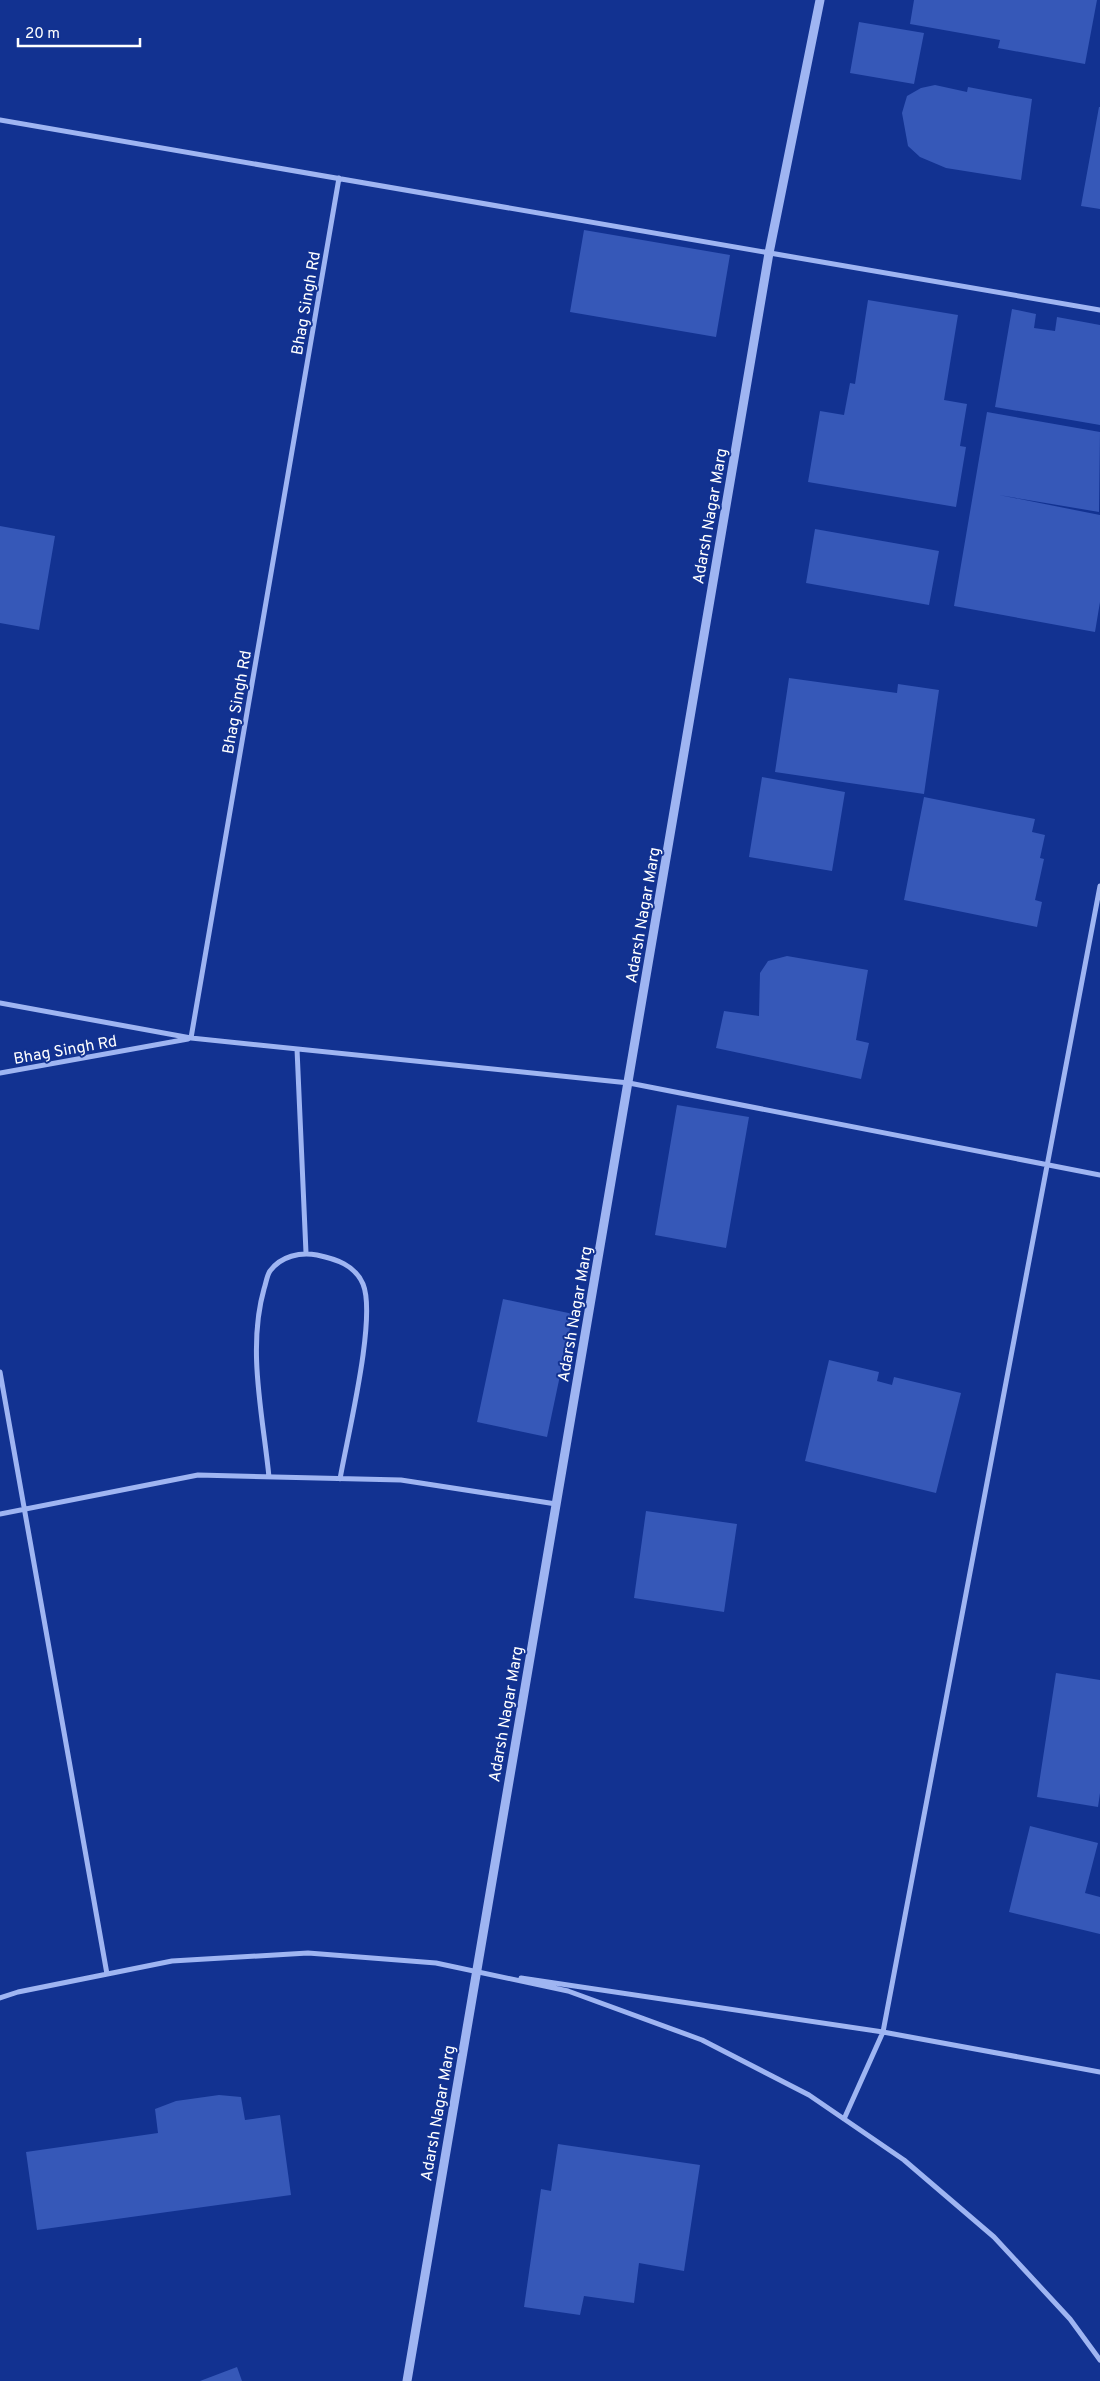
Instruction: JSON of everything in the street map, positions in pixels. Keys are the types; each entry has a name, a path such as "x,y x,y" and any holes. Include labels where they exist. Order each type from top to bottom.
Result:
{"street":[{"name":"Adarsh Nagar Marg","path":"407,2381 769,253 820,0"},
{"path":"0,120 1100,310"},
{"name":"Bhag Singh Rd","path":"0,1073 191,1038 339,178"},
{"path":"844,2119 883,2032 1100,886"},
{"path":"0,1003 191,1038 629,1083 1100,1175"},
{"path":"297,1049 306,1253"},
{"path":"269,1477 256,1349 261,1302 269,1272 282,1259 306,1253 331,1258 351,1267 363,1284 366,1303 366,1329 361,1364 340,1478"},
{"path":"0,1372 107,1974"},
{"path":"0,1514 198,1475 401,1480 556,1504"},
{"path":"0,1998 18,1992 172,1961 308,1953 436,1964 883,2032 1100,2072"},
{"path":"476,1971 568,1991 702,2040 809,2095 904,2160 994,2237 1070,2319 1100,2360"}],"building":[{"path":"914,0 1097,0 1085,64 998,48 1000,40 910,24"},
{"path":"859,22 924,33 914,84 850,73"},
{"path":"935,85 967,92 968,87 1032,99 1021,180 946,168 920,157 908,146 902,113 907,96 921,88"},
{"path":"1100,107 1100,209 1081,206"},
{"path":"584,230 730,255 716,337 570,312"},
{"path":"868,300 958,315 944,400 967,404 960,446 966,447 956,507 808,482 820,411 844,415 850,383 855,384"},
{"path":"1012,309 1036,314 1034,328 1055,331 1057,317 1100,325 1100,425 995,407"},
{"path":"987,412 1100,432 1099,512 999,495 1100,515 1100,602 1095,632 954,606"},
{"path":"0,526 55,536 39,630 0,623"},
{"path":"815,529 939,551 929,605 806,583"},
{"path":"789,678 897,693 898,684 939,690 924,794 775,772"},
{"path":"762,777 845,792 832,871 749,857"},
{"path":"924,797 1035,819 1032,832 1045,835 1040,858 1044,859 1035,900 1042,902 1037,927 904,900"},
{"path":"787,956 868,970 856,1040 869,1043 861,1079 716,1048 724,1011 759,1016 760,973 768,961"},
{"path":"677,1105 749,1117 726,1248 655,1235"},
{"path":"503,1299 573,1314 547,1437 477,1422"},
{"path":"829,1360 879,1372 877,1381 892,1385 894,1377 961,1393 936,1493 805,1461"},
{"path":"646,1511 737,1524 724,1612 634,1598"},
{"path":"1056,1673 1100,1680 1100,1793 1098,1807 1037,1797"},
{"path":"1030,1826 1098,1843 1085,1893 1100,1897 1100,1934 1009,1912"},
{"path":"219,2095 241,2097 245,2120 280,2115 291,2195 37,2230 26,2152 158,2133 155,2109 176,2101"},
{"path":"558,2144 700,2165 684,2271 639,2263 634,2303 584,2296 580,2315 524,2307 541,2189 551,2191"},
{"path":"237,2367 242,2381 200,2381"}]}
